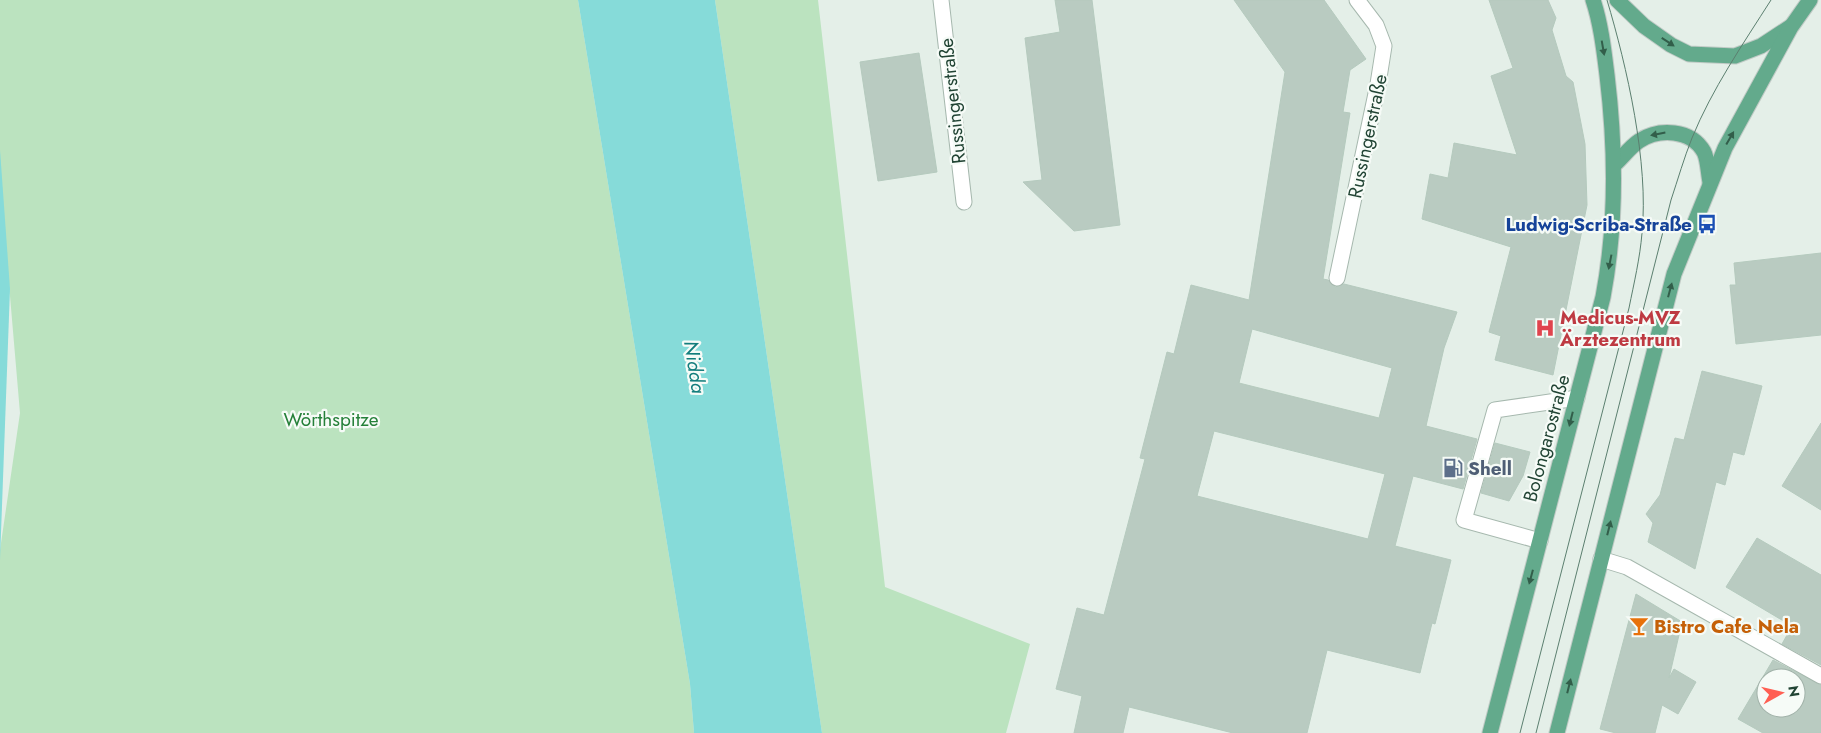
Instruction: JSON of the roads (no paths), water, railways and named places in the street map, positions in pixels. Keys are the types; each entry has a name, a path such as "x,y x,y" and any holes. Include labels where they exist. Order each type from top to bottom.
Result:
{"main road":[{"name":"Bolongarostraße","path":"1490,733 1603,297 1611,252 1615,204 1614,165 1604,51 1593,0"},
{"path":"1616,0 1644,26 1670,45 1689,54 1741,54 1761,46 1791,27"},
{"path":"1557,733 1674,274 1725,148 1791,27 1810,0"},
{"path":"1614,165 1638,141 1652,135 1680,133 1692,138 1704,152 1710,182"}],"street":[{"name":"Russingerstraße","path":"941,0 964,202"},
{"name":"Russingerstraße","path":"1337,278 1378,84 1384,46 1376,25 1357,0"},
{"path":"1540,541 1464,520 1495,410 1577,398"},
{"path":"1601,559 1627,568 1821,676"}],"water":[{"name":"Nidda","path":"578,0 715,0 822,733 694,733 690,684"},
{"path":"0,150 10,289 0,560"}],"tram line":[{"path":"1520,733 1629,308 1641,242 1642,176 1635,115 1622,55 1607,0"},
{"path":"1536,733 1671,200 1700,120 1728,67 1771,0"}],"place":[{"name":"Ludwig-Scriba-Straße","path":"1707,224"},
{"name":"Medicus-MVZ Ärztezentrum","path":"1545,328"},
{"name":"Shell","path":"1453,468"},
{"name":"Bistro Cafe Nela","path":"1639,626"}],"park label":[{"name":"Wörthspitze","path":"331,419"}]}
